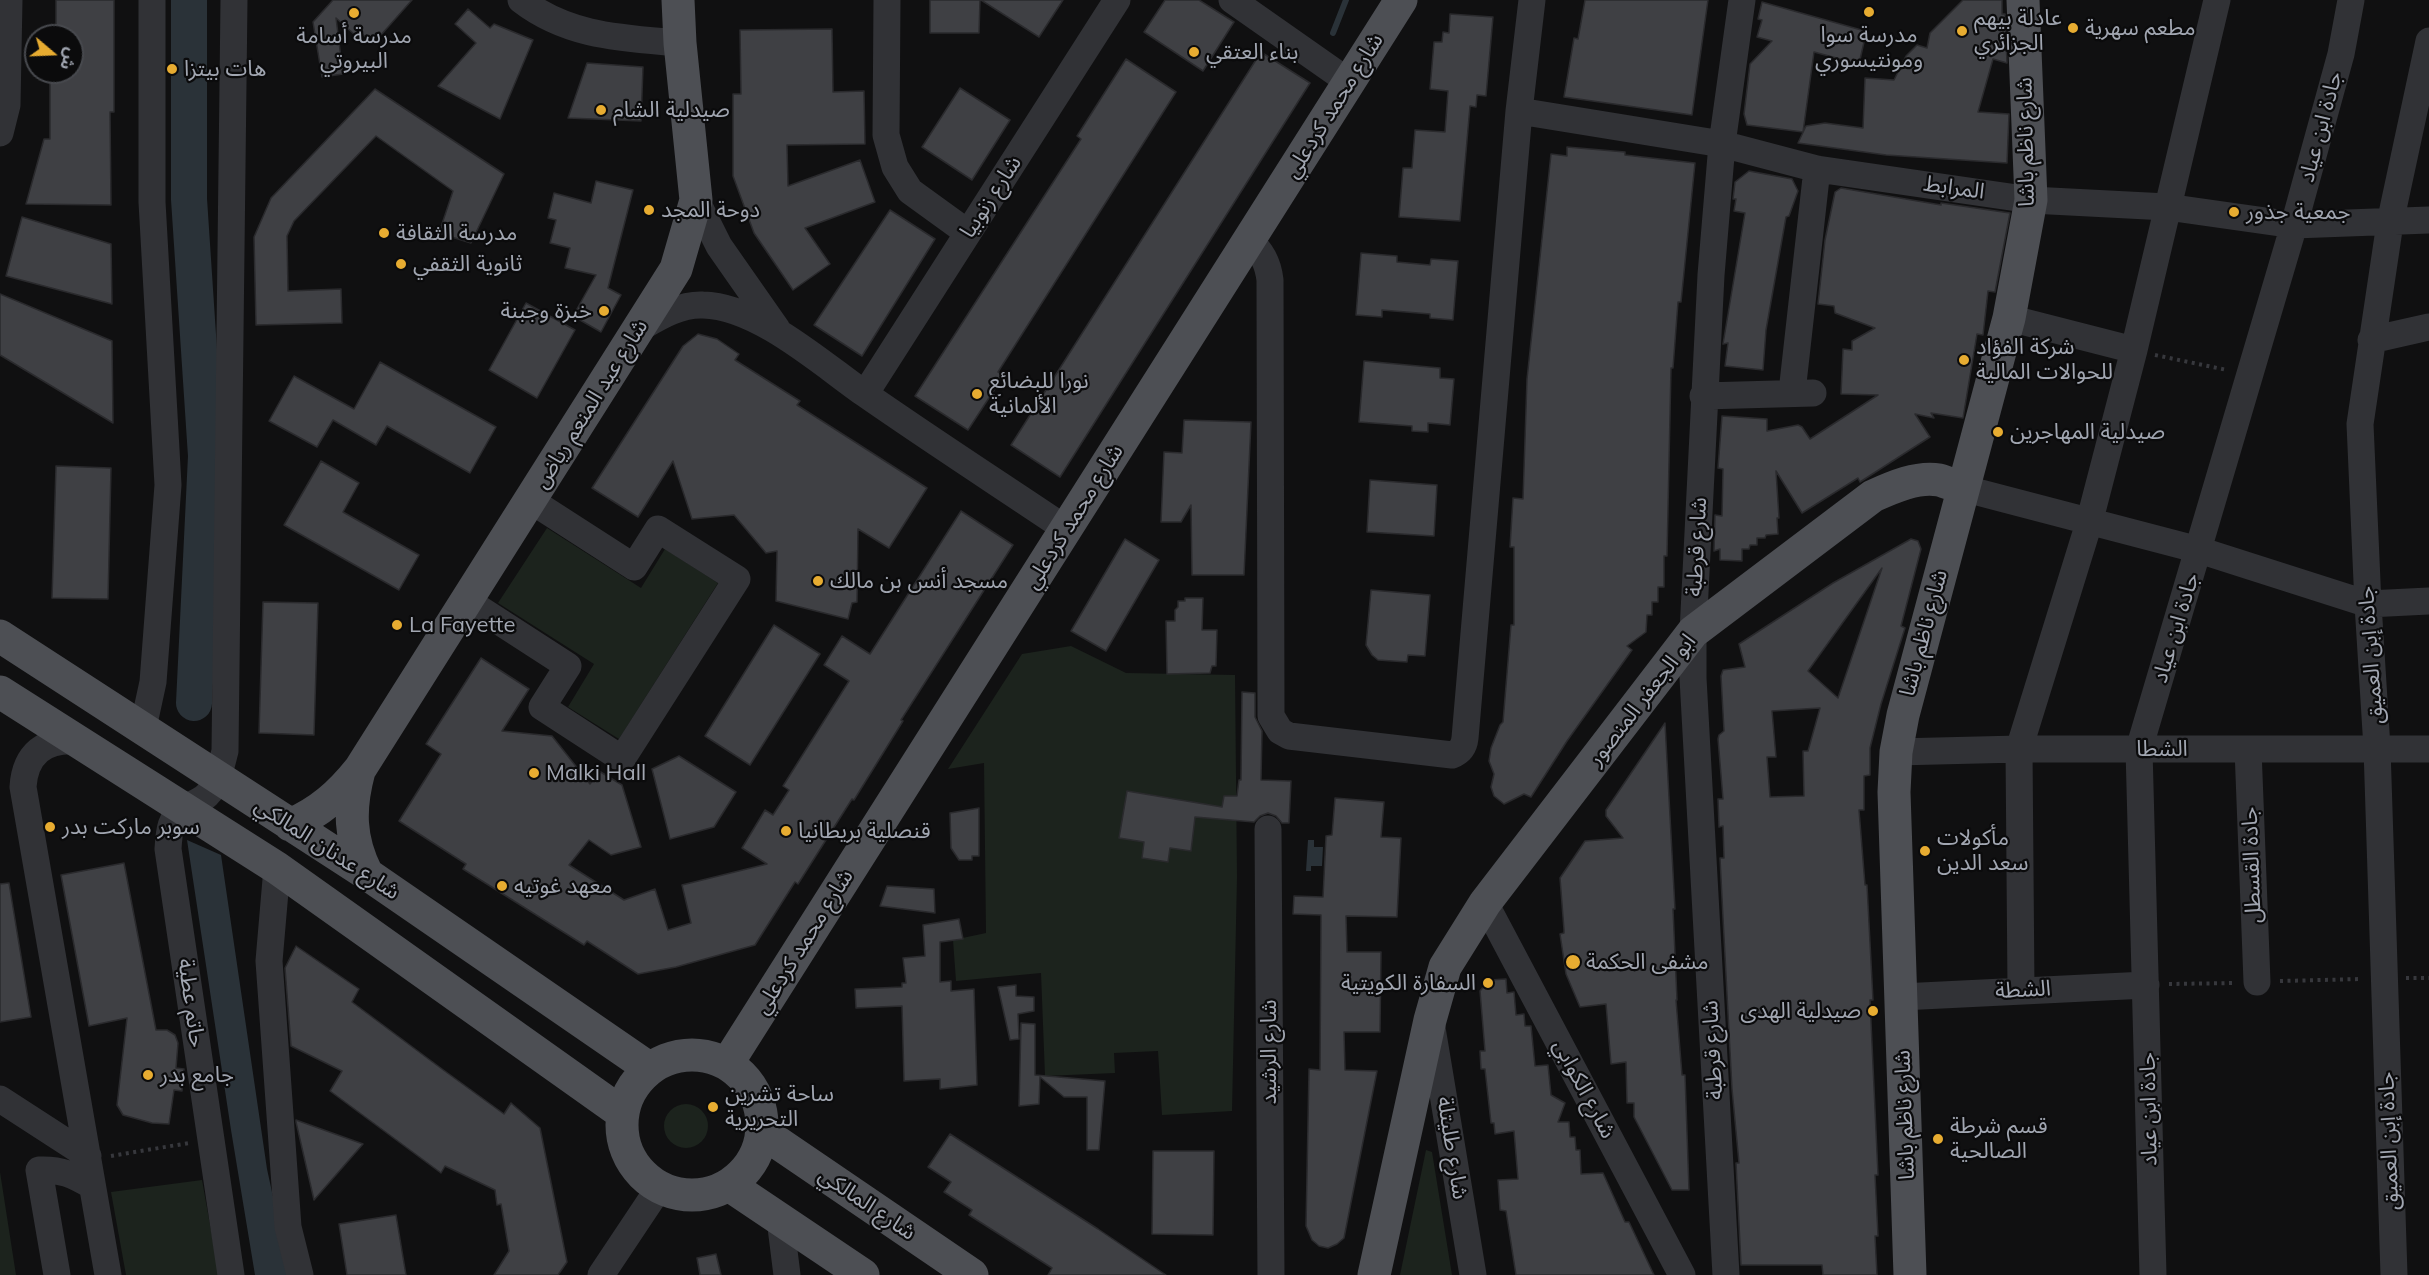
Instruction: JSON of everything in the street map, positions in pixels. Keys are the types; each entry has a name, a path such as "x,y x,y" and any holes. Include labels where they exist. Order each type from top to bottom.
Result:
{"main road":[{"name":"شارع عبد المنعم رياض","path":"290,825 332,801 360,769 676,269 696,200 680,43 678,0"},
{"name":"شارع محمد كردعلي","path":"728,1064 1401,0"},
{"name":"شارع ناظم باشا","path":"1910,1275 1894,792 1896,752 1903,715 1962,488 2009,318 2031,200 2023,0"},
{"name":"ابو الجعفر المنصور","path":"1374,1275 1430,1020 1445,967 1485,903 1693,632 1874,496 1898,486 1922,481 1938,480 1962,488"},
{"name":"شارع عدنان المالكي","path":"0,636 367,874 649,1068"},
{"name":"شارع عدنان المالكي","path":"0,692 185,807 277,868 622,1113"},
{"name":"شارع عبد المنعم رياض","path":"360,769 353,794 352,826 354,843 367,874"},
{"path":"687,1054 708,1056 728,1064 743,1076 755,1093 761,1112 762,1132 756,1153 745,1171 729,1185 707,1194 682,1195 659,1188 642,1175 628,1157 622,1135 622,1113 627,1096 649,1068 667,1058 687,1054"},
{"name":"شارع المالكي","path":"762,1132 972,1275"},
{"path":"729,1185 863,1275"}],"street":[{"path":"0,133 7,105 9,0"},
{"path":"143,728 153,682 168,485 152,202 152,0"},
{"path":"185,807 205,797 217,777 225,751 227,723 234,0"},
{"path":"521,0 561,23 606,37 680,43"},
{"path":"887,0 886,135 895,167 910,191 968,232"},
{"name":"شارع زنوبيا","path":"865,394 1117,0"},
{"path":"1232,0 1349,82"},
{"path":"1249,241 1267,262 1270,280 1271,716 1281,731 1289,735 1452,755 1464,744 1519,111 1533,0"},
{"name":"شارع قرطبة","path":"1726,1275 1694,702 1693,632 1703,396 1722,144 1742,0"},
{"path":"2021,990 2019,749 2090,523 2134,350 2166,207 2217,0"},
{"name":"جادة ابن عياد","path":"2153,1275 2139,749 2294,225 2341,54 2351,0"},
{"name":"جادة إبن العميق","path":"2394,1275 2378,748 2367,604 2360,424 2390,223 2429,41"},
{"name":"المرابط","path":"1519,111 1722,144 1817,168 2031,200 2166,207 2294,225 2429,220"},
{"path":"1703,396 1803,393 1817,168"},
{"path":"696,200 719,246 780,333"},
{"path":"640,328 675,309 703,305 738,312 780,333 865,394 1066,529"},
{"path":"2009,318 2134,350"},
{"path":"2371,340 2429,327"},
{"path":"1962,488 2199,550 2367,604 2429,601"},
{"path":"466,600 568,666 542,707 622,759 736,579 658,528 634,567 530,500"},
{"path":"78,741 59,741 42,748 32,756 24,771 23,787 108,1275"},
{"name":"الشطا","path":"1896,752 2019,749 2429,749"},
{"name":"جادة القسطل","path":"2248,749 2257,982"},
{"name":"حاتم عطية","path":"185,807 176,815 171,825 168,849 231,1275"},
{"name":"شارع الرشيد","path":"1268,829 1271,1275"},
{"path":"277,868 269,961 288,1227 300,1275"},
{"name":"شارع الكوابي","path":"1485,903 1682,1275"},
{"name":"الشطة","path":"1900,997 2146,985"},
{"name":"شارع طليتلة","path":"1430,1020 1473,1275"},
{"path":"0,1098 88,1158"},
{"path":"32,1120 57,1275"},
{"path":"39,1170 56,1169 72,1173 92,1186"},
{"path":"601,1275 659,1188"},
{"path":"780,1219 787,1275"}],"path":[{"path":"2134,350 2250,374"},
{"path":"2146,985 2429,978"},
{"path":"88,1158 211,1139"}],"shaded area":[{"path":"547,528 641,588 665,549 718,583 619,739 568,707 594,664 498,603"},
{"path":"1071,646 1126,673 1235,675 1237,877 1232,1111 1162,1115 1158,1051 1114,1053 1115,1073 1045,1076 1041,973 956,981 953,940 986,933 984,763 948,769 1022,654"},
{"path":"187,840 221,855 267,1169 290,1275 255,1275"},
{"path":"1308,840 1314,840 1314,847 1323,847 1322,866 1311,866 1311,871 1306,871"},
{"path":"686,1104 702,1110 708,1126 702,1142 686,1148 670,1142 664,1126 670,1110"},
{"path":"1426,1150 1432,1152 1452,1275 1400,1275"},
{"path":"0,1172 16,1275 0,1275"},
{"path":"202,1180 219,1275 126,1275 111,1192"}],"building":[{"path":"56,0 114,0 114,112 110,112 111,205 26,204 44,139 50,139 50,84 84,84 84,24 56,24"},
{"path":"333,0 412,0 373,44 359,31 355,35 336,18 343,74 322,77 313,22"},
{"path":"930,0 980,0 979,33 930,33"},
{"path":"981,0 1063,0 1039,37"},
{"name":"بناء العتقي","path":"1165,0 1199,0 1234,22 1203,71 1144,32"},
{"path":"1585,0 1708,0 1692,115 1564,97 1574,38 1578,39"},
{"path":"1963,0 2002,0 2002,14 2005,14 2007,63 1993,59 1978,112 2009,114 2007,163 1886,155 1798,143 1806,126 1825,123 1863,128 1865,78 1894,80 1906,56 1917,45 1927,48 1930,33"},
{"path":"1762,2 1865,31 1860,38 1864,42 1859,64 1814,52 1803,132 1747,125 1744,114 1750,64 1772,41 1757,37 1762,20 1758,19"},
{"path":"468,9 490,28 494,24 533,40 500,119 438,86 476,43 455,24"},
{"path":"1450,14 1493,17 1486,96 1477,95 1476,107 1470,106 1460,221 1399,217 1403,168 1412,168 1415,130 1445,132 1448,91 1430,89 1434,42 1442,42 1443,32 1449,33"},
{"path":"832,29 833,92 864,91 865,144 787,145 788,186 860,160 875,202 805,228 830,264 793,290 754,233 733,176 733,94 741,94 740,30"},
{"path":"1261,52 1310,83 1060,477 1011,445"},
{"path":"1126,59 1176,92 998,372 1004,375 968,430 915,396 1081,139 1077,136"},
{"path":"587,63 643,67 641,121 568,118"},
{"path":"960,88 1010,120 972,180 922,147"},
{"path":"375,89 504,174 471,243 439,233 453,191 376,136 294,221 287,236 288,291 341,289 342,323 256,325 254,237 271,198"},
{"path":"1567,147 1625,152 1625,155 1695,163 1681,302 1678,302 1673,368 1671,368 1667,556 1664,556 1664,587 1658,587 1658,602 1652,602 1652,615 1647,615 1646,632 1627,646 1632,650 1567,741 1531,797 1524,794 1504,804 1494,796 1491,787 1494,774 1489,761 1491,748 1503,722 1511,625 1514,625 1514,547 1510,547 1513,498 1523,499 1527,379 1551,154 1567,156"},
{"path":"1749,171 1792,179 1798,191 1789,216 1786,217 1766,330 1763,370 1725,366 1728,343 1723,344 1745,213 1734,211 1735,182"},
{"path":"596,181 633,190 608,288 621,295 601,332 573,316 596,275 565,268 570,248 550,243 556,220 548,218 554,193 591,203"},
{"path":"1841,188 1941,205 1941,203 2010,213 1995,292 1988,291 1983,335 1977,334 1963,418 1931,413 1934,418 1915,414 1930,437 1860,482 1858,478 1802,513 1776,471 1778,534 1757,538 1757,545 1750,545 1749,549 1742,549 1742,561 1720,560 1720,549 1714,551 1715,515 1722,516 1723,469 1718,468 1722,416 1767,419 1767,431 1798,425 1810,439 1878,395 1841,394 1843,349 1852,350 1852,341 1875,328 1835,313 1834,306 1818,304 1825,240 1835,192"},
{"path":"890,210 935,239 862,356 814,325"},
{"path":"22,217 111,244 112,304 6,276"},
{"path":"1361,253 1397,256 1397,262 1430,265 1431,259 1458,261 1453,320 1430,318 1430,314 1382,310 1382,317 1356,315"},
{"path":"0,294 112,341 113,423 0,355"},
{"path":"526,303 575,330 537,398 489,370"},
{"path":"698,334 717,339 739,354 735,360 800,401 797,405 927,488 889,548 858,529 857,602 852,603 848,619 776,601 777,551 766,553 734,515 692,519 673,461 638,517 592,488 683,346"},
{"path":"1364,361 1440,368 1440,378 1454,379 1450,425 1428,423 1428,432 1412,431 1412,426 1359,422"},
{"path":"380,362 496,427 470,473 387,426 376,445 333,420 317,447 269,421 294,376 354,409"},
{"path":"1184,420 1251,422 1244,575 1192,575 1191,505 1181,522 1161,522 1164,452 1182,453"},
{"path":"321,461 359,483 343,512 419,555 399,590 284,525"},
{"path":"56,466 111,468 108,599 52,598"},
{"path":"1370,480 1437,485 1434,536 1367,532"},
{"path":"961,511 1013,545 901,720 903,721 854,800 852,799 798,884 795,882 755,945 676,967 638,974 587,941 584,945 463,869 466,864 399,821 441,754 426,744 481,658 529,689 502,731 552,736 590,784 599,771 622,785 641,847 611,855 589,840 569,865 624,900 655,889 668,930 691,923 682,885 767,864 742,848 765,810 773,815 789,790 783,786 849,681 824,665 842,636 870,654"},
{"path":"1125,539 1159,560 1106,651 1071,631"},
{"path":"1911,539 1918,541 1921,549 1901,626 1905,628 1870,748 1870,775 1864,776 1864,810 1859,810 1865,885 1867,885 1873,1000 1870,1000 1878,1175 1875,1175 1877,1275 1823,1275 1822,1265 1741,1265 1736,1163 1739,1163 1732,1089 1720,858 1724,858 1723,826 1719,827 1718,799 1723,799 1718,739 1724,731 1721,676 1723,670 1745,667 1739,644 1833,583","holes":["1882,568 1838,698 1808,671","1820,708 1808,751 1803,751 1804,796 1770,797 1767,757 1776,757 1772,711"]},
{"path":"1371,590 1430,595 1425,656 1408,655 1407,662 1378,660 1372,655 1366,645"},
{"path":"1185,598 1203,598 1202,630 1217,630 1216,666 1212,666 1210,673 1167,674 1166,621 1175,621 1178,601 1185,601"},
{"path":"263,602 318,603 314,735 259,733"},
{"path":"774,625 820,654 750,765 705,736"},
{"path":"1242,692 1255,693 1255,717 1262,731 1261,780 1291,781 1289,823 1282,823 1276,816 1268,813 1260,816 1254,822 1195,817 1191,851 1170,848 1168,862 1142,858 1144,842 1119,838 1127,791 1222,807 1224,796 1237,796 1239,780 1241,780"},
{"path":"1665,723 1675,909 1673,909 1676,1000 1682,1075 1685,1075 1689,1190 1672,1190 1634,1117 1634,1103 1627,1103 1626,1062 1611,1064 1606,1004 1580,1007 1566,974 1560,934 1564,933 1564,930 1560,878 1585,841 1623,838 1606,816 1606,810"},
{"path":"679,756 736,792 714,827 670,839 652,769"},
{"path":"1335,798 1384,802 1381,837 1401,838 1397,917 1346,916 1347,952 1381,952 1380,1032 1344,1032 1345,1070 1377,1071 1344,1238 1328,1248 1319,1246 1312,1240 1306,1226 1309,1069 1320,1070 1321,915 1293,914 1294,896 1323,897 1326,836 1332,835"},
{"path":"979,808 979,856 972,856 972,860 959,860 951,848 950,813"},
{"path":"124,863 156,1030 167,1030 175,1035 178,1043 176,1068 184,1069 182,1091 174,1090 169,1124 152,1123 123,1115 117,1105 127,1018 89,1026 61,875"},
{"path":"9,883 31,1017 0,1022 0,884"},
{"path":"887,886 934,889 935,913 880,906"},
{"path":"959,919 963,939 940,942 940,982 951,981 951,991 974,989 977,1085 940,1089 940,1079 904,1081 902,1006 856,1008 855,989 902,987 902,983 906,983 903,958 925,956 923,925"},
{"path":"296,946 359,989 352,1002 504,1114 511,1103 540,1128 567,1262 558,1275 494,1275 509,1251 501,1204 497,1205 495,1190 445,1166 441,1173 330,1091 342,1071 291,1046 285,968"},
{"path":"1506,979 1507,993 1514,992 1516,1015 1524,1014 1525,1026 1531,1026 1535,1066 1548,1065 1551,1095 1565,1103 1558,1122 1569,1122 1570,1137 1575,1137 1576,1150 1580,1150 1581,1174 1603,1173 1625,1222 1629,1222 1654,1275 1516,1275 1506,1211 1500,1210 1498,1180 1518,1179 1514,1131 1495,1134 1494,1123 1491,1123 1485,1069 1481,1069 1480,1051 1485,1051 1480,991 1489,980"},
{"path":"1016,985 1016,996 1034,997 1034,1011 1018,1014 1019,1039 1010,1040 998,987"},
{"path":"1021,1023 1035,1024 1035,1075 1105,1081 1099,1150 1087,1150 1087,1097 1064,1097 1040,1077 1039,1104 1019,1106"},
{"path":"296,1120 363,1144 314,1200 296,1122"},
{"path":"950,1134 1166,1275 1048,1275 1052,1268 969,1215 972,1210 944,1192 951,1182 928,1167"},
{"path":"1153,1151 1214,1151 1213,1235 1152,1234"},
{"path":"396,1215 406,1275 347,1275 339,1224"},
{"path":"716,1254 721,1275 700,1275 697,1258"}],"waterway":[{"path":"189,0 189,199 206,456 194,703"},
{"path":"1333,33 1346,0"}],"place":[{"name":"مدرسة سوا ومونتيسوري","path":"1869,12"},
{"name":"مدرسة أسامة البيروتي","path":"354,13"},
{"name":"مطعم سهرية","path":"2073,28"},
{"name":"عادلة بيهم الجزائري","path":"1962,31"},
{"name":"بناء العتقي","path":"1194,52"},
{"name":"هات بیتزا","path":"172,69"},
{"name":"صيدلية الشام","path":"601,110"},
{"name":"دوحة المجد","path":"649,210"},
{"name":"جمعية جذور","path":"2234,212"},
{"name":"مدرسة الثقافة","path":"384,233"},
{"name":"ثانوية الثقفي","path":"401,264"},
{"name":"خبزة وجبنة","path":"604,311"},
{"name":"شركة الفؤاد للحوالات المالية","path":"1964,360"},
{"name":"نورا للبضائع الألمانية","path":"977,394"},
{"name":"صيدلية المهاجرين","path":"1998,432"},
{"name":"مسجد أنس بن مالك","path":"818,581"},
{"name":"La Fayette","path":"397,625"},
{"name":"Malki Hall","path":"534,773"},
{"name":"سوبر ماركت بدر","path":"50,827"},
{"name":"قنصلية بريطانيا","path":"786,831"},
{"name":"مأكولات سعد الدين","path":"1925,851"},
{"name":"معهد غوتيه","path":"502,886"},
{"name":"مشفى الحكمة","path":"1573,962"},
{"name":"السفارة الكويتية","path":"1488,983"},
{"name":"صيدلية الهدى","path":"1873,1011"},
{"name":"جامع بدر","path":"148,1075"},
{"name":"ساحة تشرين التحريرية","path":"713,1107"},
{"name":"قسم شرطة الصالحية","path":"1938,1139"}]}
